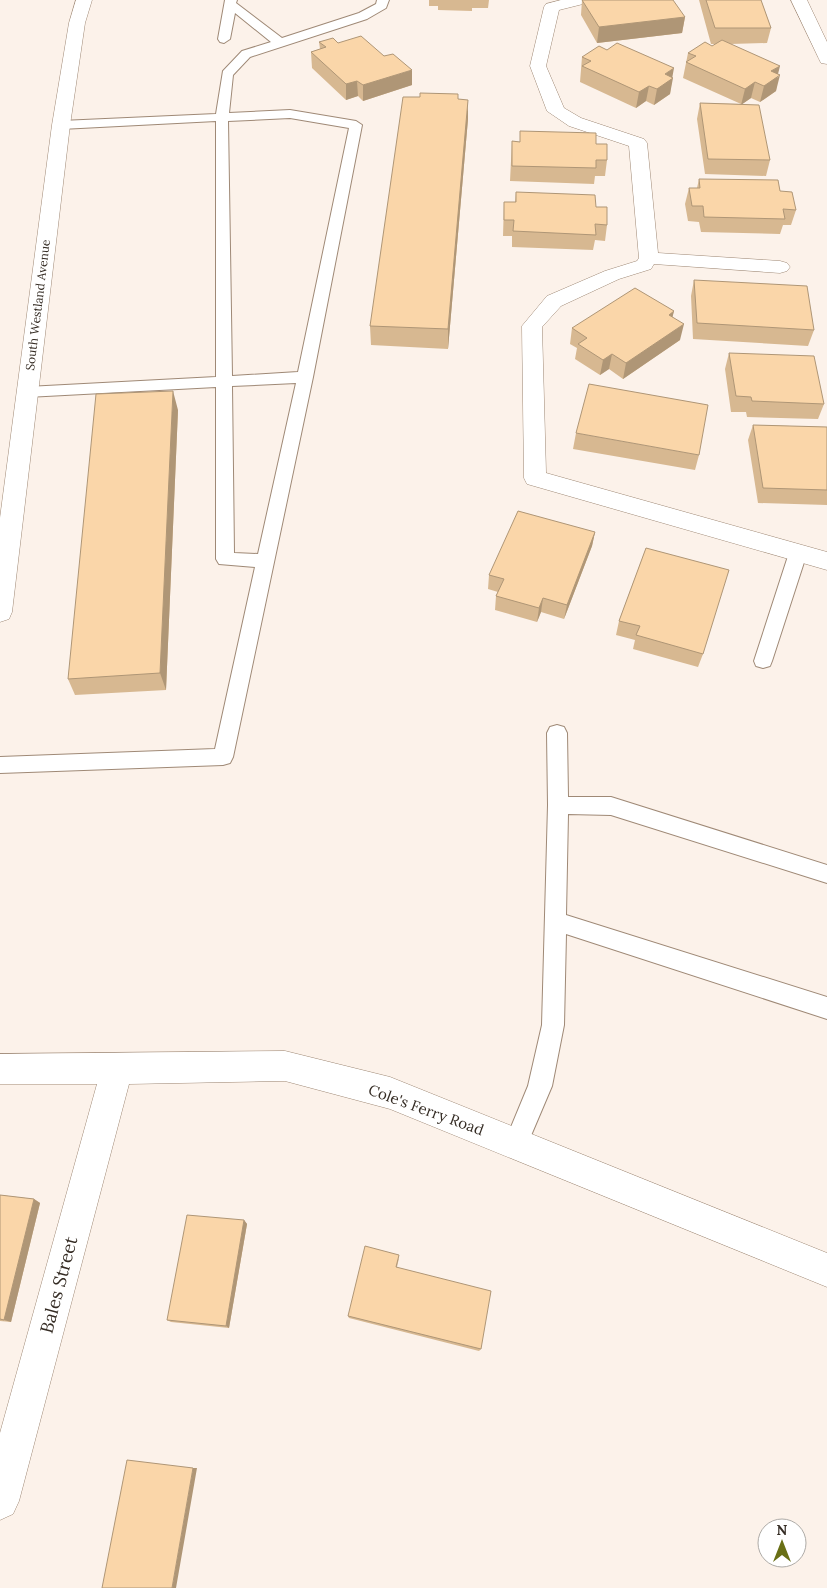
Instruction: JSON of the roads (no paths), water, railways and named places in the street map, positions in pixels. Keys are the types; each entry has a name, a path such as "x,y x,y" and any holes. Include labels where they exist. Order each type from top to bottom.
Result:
{"street":[{"name":"South Westland Avenue","path":"0,612 26,392 61,125 77,23 84,0"},
{"path":"581,0 552,7 538,66 556,111 574,122 638,143 649,258 644,266 612,275 554,301 532,326 535,478 827,561"},
{"path":"799,0 827,59"},
{"path":"649,258 780,267"},
{"name":"Cole's Ferry Road","path":"0,1069 117,1070 285,1066 390,1093 827,1270"},
{"name":"Bales Street","path":"0,1501 117,1070"}],"lane":[{"path":"266,561 225,559 222,117 227,74 246,54 363,16 382,6 383,0"},
{"path":"224,39 231,2 280,43"},
{"path":"0,765 223,757 305,377 356,125 290,114 61,125"},
{"path":"26,392 305,377"},
{"path":"763,662 798,553"},
{"path":"516,1144 540,1086 553,1025 558,804 557,733"},
{"path":"558,804 611,806 827,874"},
{"path":"555,921 827,1008"}]}
